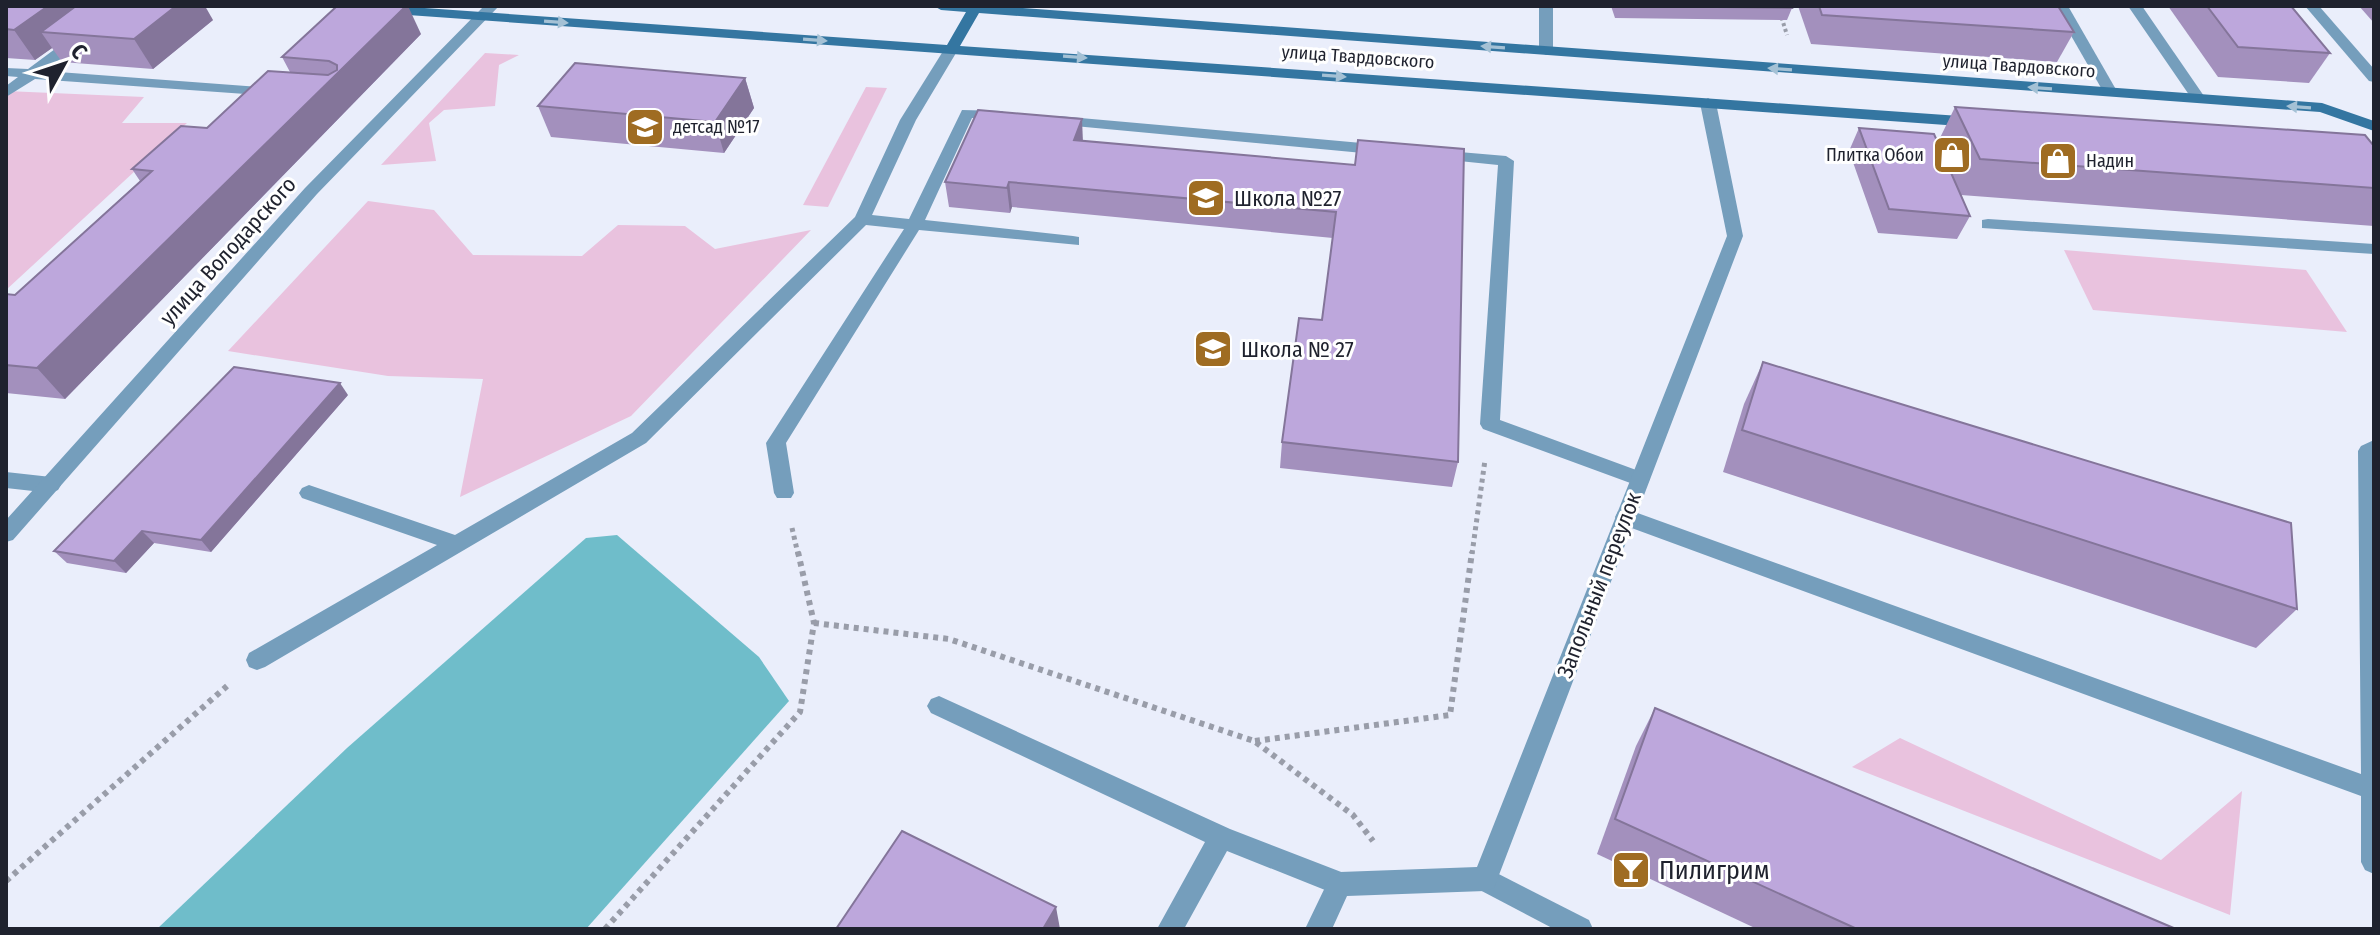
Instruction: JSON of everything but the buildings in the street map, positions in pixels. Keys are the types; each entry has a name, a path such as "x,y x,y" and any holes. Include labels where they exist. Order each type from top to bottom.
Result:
{"street":[{"path":"6,93 122,6"},
{"name":"улица Твардовского","path":"338,6 487,11 1989,123"},
{"name":"улица Твардовского","path":"941,6 2322,108 2374,126"},
{"path":"1546,6 1546,51"},
{"path":"2061,6 2111,93"},
{"path":"2135,6 2199,99"},
{"path":"2312,6 2374,78"},
{"path":"257,660 639,438 862,219 908,120 976,7"},
{"name":"улица Володарского","path":"6,534 311,191 487,11"},
{"path":"6,72 286,93"},
{"path":"234,112 257,91"},
{"name":"Запольный переулок","path":"1485,879 1735,236 1708,103"},
{"path":"784,493 776,443 915,224 967,113 1506,161 1490,424 1640,479"},
{"path":"862,219 1073,241"},
{"path":"1988,224 2374,249"},
{"path":"2374,447 2368,451 2372,556 2371,789 2374,862"},
{"path":"6,480 51,485"},
{"path":"309,493 457,544"},
{"path":"1625,517 2371,789"},
{"path":"939,706 1221,837 1340,884 1485,879 1580,929"},
{"path":"1170,929 1221,837"},
{"path":"1318,929 1340,884"}],"path":[{"path":"1254,741 1450,715 1490,424"},
{"path":"605,929 800,712 814,623 784,493"},
{"path":"814,623 949,639 1254,741 1353,815 1406,882"},
{"path":"6,881 257,660"}],"shaded area":[{"path":"485,53 519,55 499,65 495,106 444,110 429,123 436,161 381,165"},
{"path":"866,87 887,88 828,207 803,205"},
{"path":"6,91 144,97 122,123 187,123 6,290"},
{"path":"368,201 434,210 473,255 582,256 618,225 685,226 715,249 811,230 631,416 460,497 483,379 388,376 228,351"},
{"path":"2064,250 2306,270 2347,332 2093,310"},
{"path":"1900,738 2161,860 2242,791 2230,915 1852,767"}],"water":[{"path":"617,535 759,657 789,701 586,929 157,929 347,748 586,538"}],"place":[{"name":"детсад №17","path":"645,127"},
{"name":"Плитка Обои","path":"1952,155"},
{"name":"Надин","path":"2058,161"},
{"name":"Школа №27","path":"1206,198"},
{"name":"Школа № 27","path":"1213,349"},
{"name":"Пилигрим","path":"1631,870"}]}
